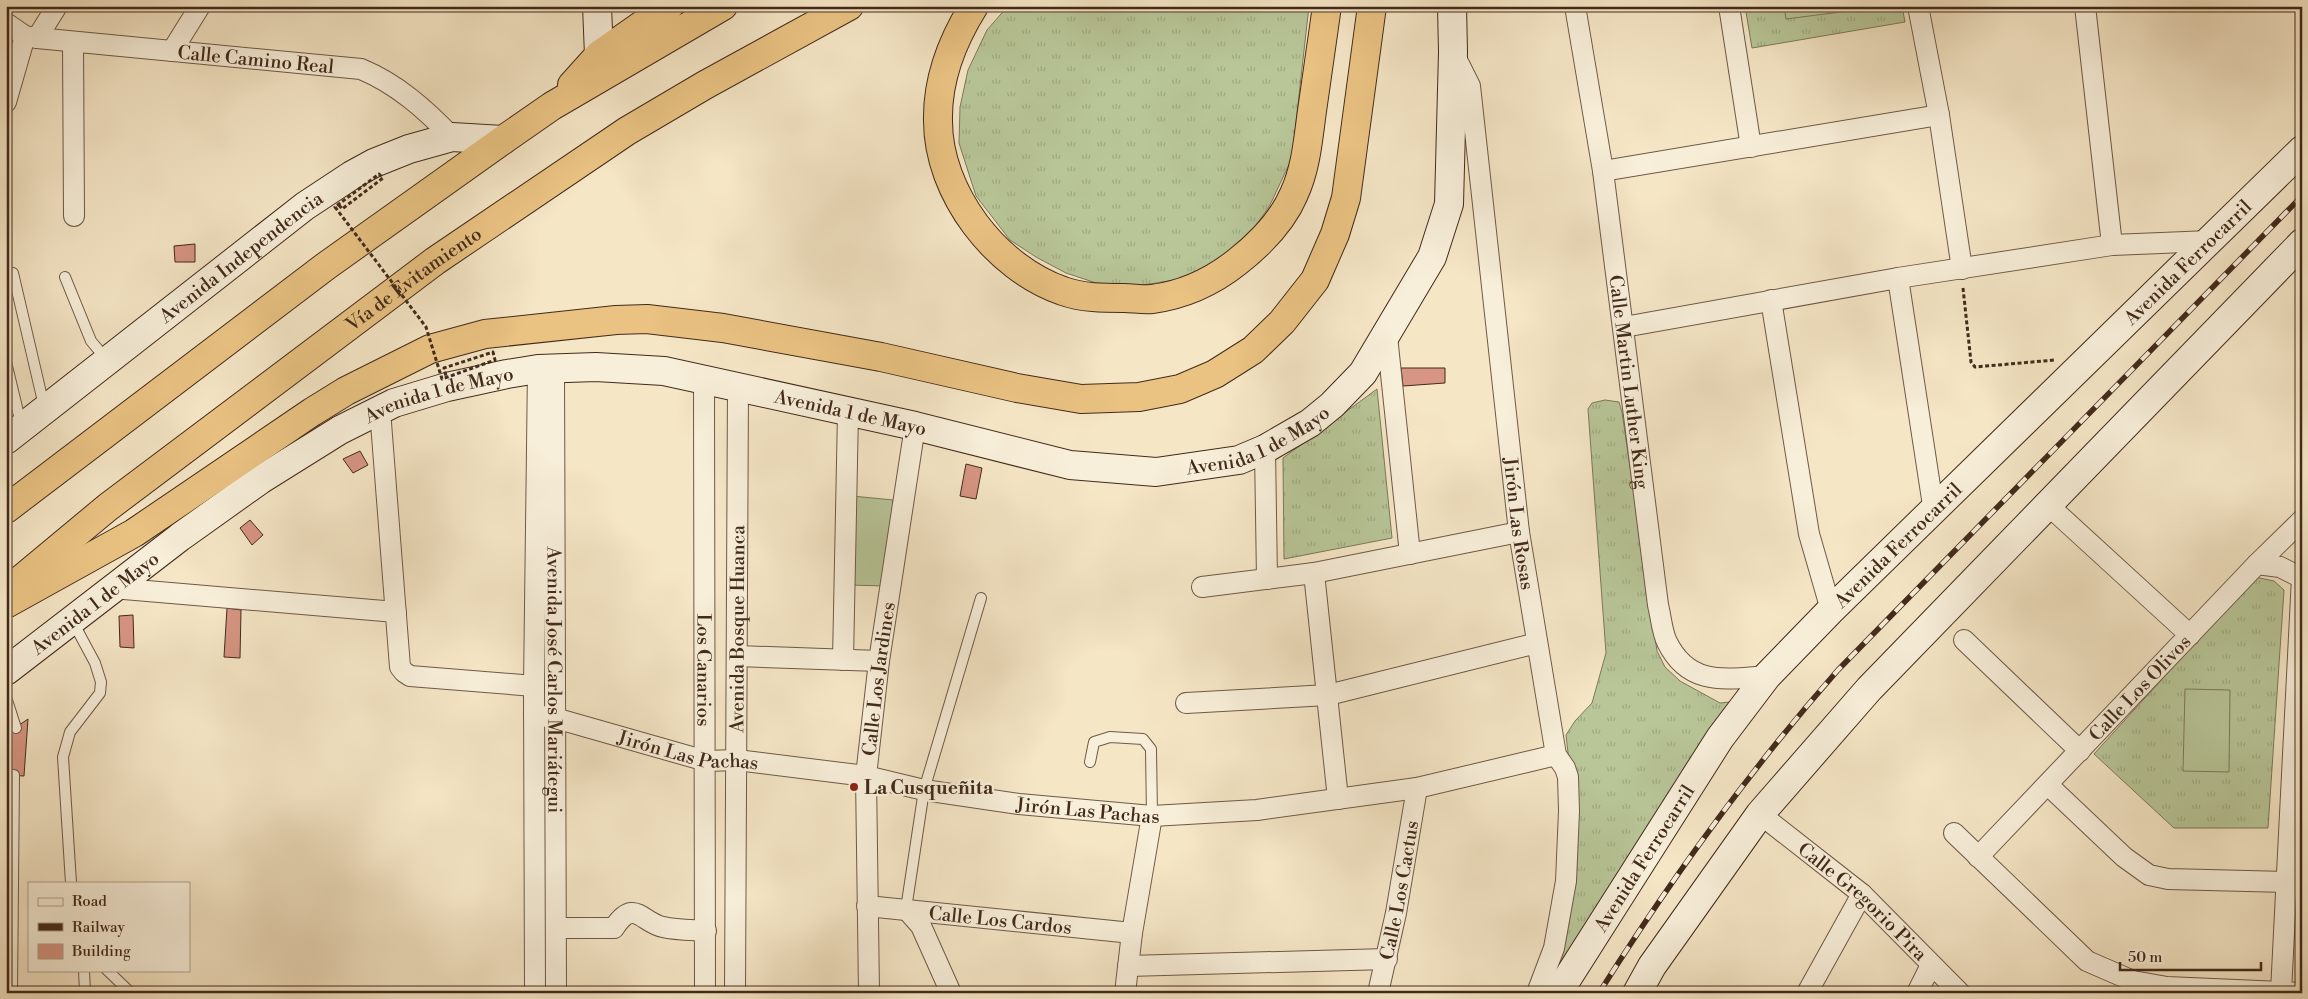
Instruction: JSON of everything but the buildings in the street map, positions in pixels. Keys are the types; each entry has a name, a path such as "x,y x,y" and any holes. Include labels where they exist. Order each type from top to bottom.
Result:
{"highway":[{"path":"552,106 599,55 669,6"},
{"path":"6,510 326,266 503,140 552,106 723,6"},
{"name":"Vía de Evitamiento","path":"6,592 116,501 434,261 627,131 713,80 849,6"},
{"path":"974,6 960,28 948,57 940,89 938,121 940,149 950,181 966,209 982,235 1005,258 1026,274 1064,292 1098,298 1152,299 1195,287 1222,274 1254,249 1279,220 1294,195 1305,162 1327,6"},
{"path":"6,604 134,533 346,391 430,349 485,334 616,320 647,319 724,328 881,357 1017,388 1081,399 1138,397 1180,389 1215,374 1252,350 1282,322 1314,280 1335,234 1346,198 1372,6"}],"main road":[{"path":"596,6 599,55"},
{"name":"Avenida 1 de Mayo","path":"6,671 112,588 260,480 340,430 380,410 447,387 546,369 633,368 704,378 915,426 1070,465 1156,472 1239,460 1265,449 1310,423 1332,405 1363,373 1387,336 1432,257 1449,204 1453,52 1452,6"},
{"name":"Avenida Independencia","path":"14,434 305,206 352,175 374,163 452,136 503,140"},
{"name":"Avenida Ferrocarril","path":"1558,993 1720,738 1768,676 1831,610 1934,512 2302,150"},
{"path":"1637,993 1652,966 1760,814 1868,689 2302,243"}],"street":[{"path":"6,102 31,37 57,6"},
{"path":"172,51 200,6"},
{"name":"Calle Martin Luther King","path":"1575,6 1603,171 1658,605 1667,642 1689,671 1721,680 1768,676"},
{"path":"1729,6 1751,147"},
{"path":"1918,6 1940,115 1962,269"},
{"path":"2087,7 2112,246"},
{"name":"Calle Camino Real","path":"6,23 31,37 361,69 379,77 408,96 452,136"},
{"path":"73,42 74,216"},
{"name":"Jirón Las Rosas","path":"1453,52 1470,86 1519,532 1556,755 1568,777 1569,811 1566,880 1554,948 1537,993"},
{"path":"1603,171 1940,115"},
{"path":"1624,327 1898,278 2112,246 2210,241"},
{"path":"1898,278 1934,512"},
{"path":"1771,300 1809,534 1831,610"},
{"path":"1387,336 1410,554"},
{"name":"Avenida José Carlos Mariátegui","path":"535,993 534,686 546,369"},
{"name":"Avenida José Carlos Mariátegui","path":"546,369 555,718 556,993"},
{"name":"Los Canarios","path":"704,378 705,993"},
{"name":"Avenida Bosque Huanca","path":"735,993 738,386"},
{"path":"380,410 400,667 410,676 534,686"},
{"path":"843,660 848,412"},
{"name":"Calle Los Jardines","path":"869,993 866,776 879,661 915,426"},
{"path":"1265,449 1267,579"},
{"path":"2048,505 2190,635"},
{"name":"Calle Los Olivos","path":"1978,857 2257,564 2302,520"},
{"path":"1202,587 1314,573 1519,532"},
{"path":"2257,564 2280,567 2302,577 2281,992"},
{"path":"1314,573 1338,799"},
{"path":"112,588 396,612"},
{"path":"1964,640 2080,751"},
{"path":"1186,703 1328,695 1537,643"},
{"path":"737,656 879,661"},
{"name":"Jirón Las Pachas","path":"534,715 555,718 706,761 737,760 866,776 924,790 1019,804 1152,816 1256,810 1416,788 1556,755"},
{"path":"2048,785 2124,857 2149,875 2168,879 2288,882"},
{"name":"Calle Los Cactus","path":"1378,993 1396,913 1416,788"},
{"name":"Calle Gregorio Pira","path":"1760,814 1862,894 1960,993"},
{"path":"1125,993 1132,933 1152,816"},
{"path":"1954,833 2086,961 2134,981 2167,987 2302,993"},
{"path":"1807,993 1862,894"},
{"name":"Calle Los Cardos","path":"867,906 1132,933"},
{"path":"906,909 921,926 951,993"},
{"path":"556,928 614,928 620,918 628,914 638,914 660,927 706,931"},
{"path":"1128,966 1387,959"},
{"path":"1917,993 1931,965"},
{"path":"706,967 736,968"}],"lane":[{"path":"13,273 45,410"},
{"path":"65,277 91,341 108,361"},
{"path":"6,362 14,434"},
{"path":"906,909 924,790 981,598"},
{"path":"71,619 95,664 101,682 100,693 70,732 62,757 71,882"},
{"path":"6,697 16,728"},
{"path":"1090,762 1094,742 1110,737 1143,739 1150,749 1152,816"},
{"path":"12,993 14,775"},
{"path":"84,972 85,993"},
{"path":"109,972 131,993"}],"path":[{"path":"339,205 342,209 382,178 379,174 335,207 426,327 442,378 495,360 493,352 444,368 446,376"},
{"path":"1962,269 1971,362 1975,367 2093,356"}],"green space":[{"path":"1008,6 1309,6 1292,158 1270,205 1253,230 1235,249 1194,277 1130,287 1096,283 1066,273 1010,240 976,196 959,143 960,107 968,70 987,30"},
{"path":"1745,6 1902,6 1905,22 1752,48"},
{"path":"1784,6 1863,6 1864,9 1786,19"},
{"path":"1377,389 1392,538 1284,559 1283,458"},
{"path":"1605,400 1619,402 1622,412 1657,651 1665,667 1680,681 1720,703 1740,701 1552,993 1549,981 1569,924 1576,823 1566,735 1575,721 1592,703 1606,653 1588,409 1592,403"},
{"path":"852,496 893,500 887,586 847,585"},
{"path":"2255,577 2274,581 2284,590 2268,828 2174,828 2094,754"},
{"path":"2185,689 2230,690 2229,772 2183,771"}],"railway":[{"path":"1599,993 1654,909 1712,827 1773,747 1838,670 2302,196"}],"place":[{"name":"La Cusqueñita","path":"854,787"}]}
